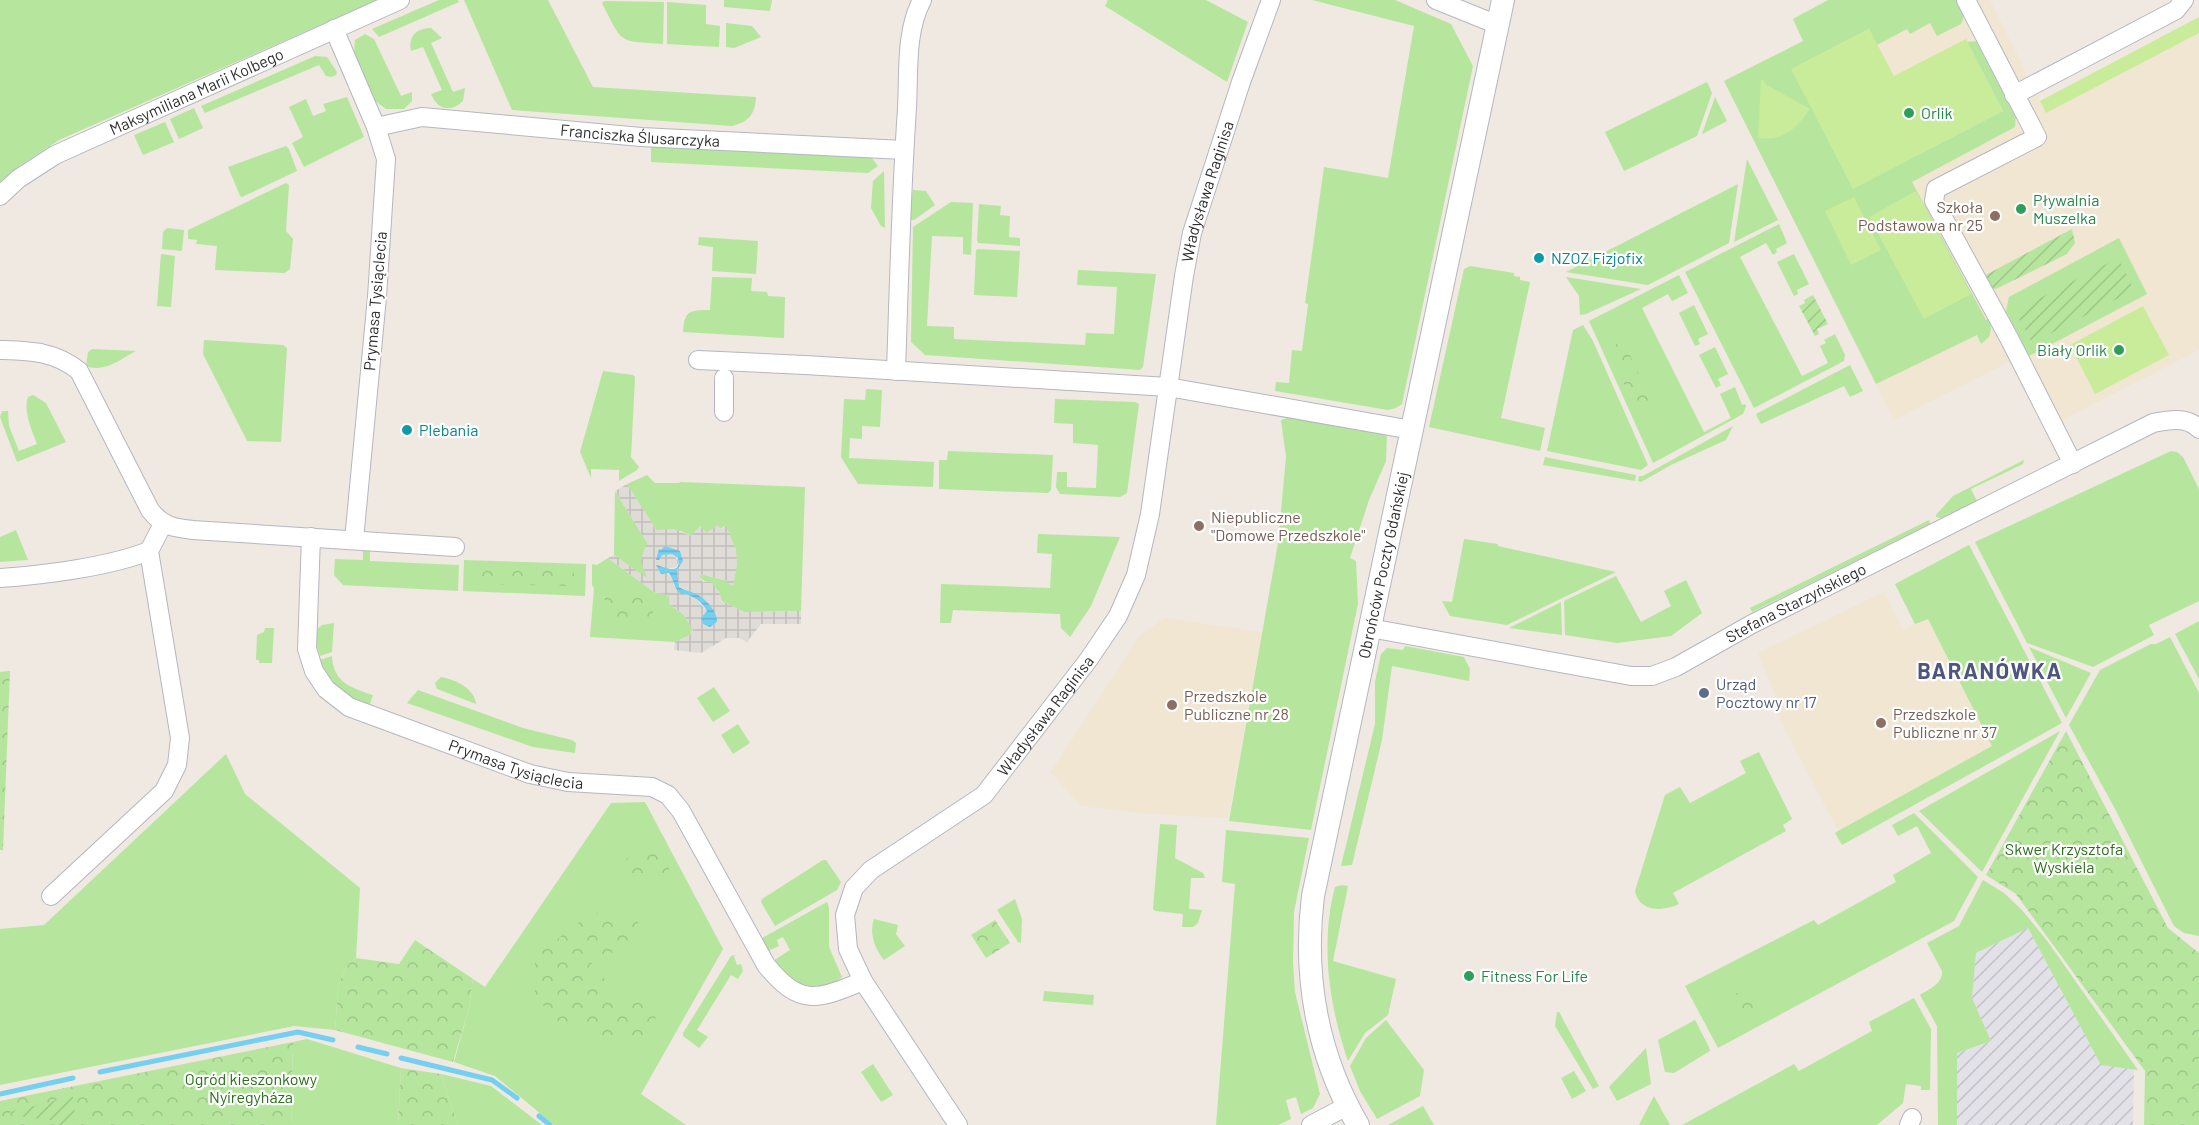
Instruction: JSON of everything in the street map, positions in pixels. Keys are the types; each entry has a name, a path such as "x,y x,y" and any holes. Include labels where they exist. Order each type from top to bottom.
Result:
{"street":[{"name":"Maksymiliana Marii Kolbego","path":"0,196 18,179 55,155 400,0"},
{"path":"896,370 904,150 911,38 916,12 922,0"},
{"name":"Władysława Raginisa","path":"958,1125 863,981 848,949 845,915 854,888 871,870 984,795 1089,659 1118,616 1136,575 1150,514 1167,387 1192,233 1241,82 1271,0"},
{"path":"1436,0 1498,25"},
{"name":"Obrońców Poczty Gdańskiej","path":"1358,1125 1347,1106 1328,1060 1315,1011 1310,978 1309,925 1313,896 1503,0"},
{"path":"1966,0 2037,137 1936,189 1934,201 2014,346 2073,464"},
{"path":"2014,94 2176,10 2184,0"},
{"name":"Prymasa Tysiąclecia","path":"334,29 376,127 386,159 354,540"},
{"name":"Franciszka Ślusarczyka","path":"376,127 422,117 641,137 904,150"},
{"path":"0,350 24,351 59,357 79,371 150,510 163,524 193,530 455,547"},
{"path":"698,360 1167,387 1412,430"},
{"path":"724,378 724,411"},
{"name":"Stefana Starzyńskiego","path":"1370,628 1631,676 1652,676 1676,667 1752,624 2153,423 2180,420 2195,424 2199,429"},
{"path":"51,896 164,791 177,765 180,738 149,551 163,524"},
{"name":"Prymasa Tysiąclecia","path":"311,537 307,649 314,671 326,689 349,707 530,774 568,782 652,787 668,795 677,804 765,965 780,983 800,994 819,997 863,981"},
{"path":"0,578 79,568 132,558 149,551"},
{"path":"1311,1125 1347,1106"}],"shaded area":[{"name":"Szkoła Podstawowa nr 25","path":"1828,0 1990,0 2040,101 2199,17 2199,350 2045,429 2013,360 1894,420 1724,81 1803,41 1793,19"},
{"path":"627,484 656,530 674,529 691,536 700,526 707,533 718,525 721,529 726,526 736,549 737,565 733,586 727,581 701,574 699,577 703,582 711,582 719,592 722,601 744,612 801,611 801,624 761,624 747,642 739,638 726,638 701,653 674,650 675,642 690,635 693,630 683,614 670,605 669,596 654,592 608,558 614,555 647,578 641,562 648,544 615,491","holes":["665,546 675,550 683,561 677,570 679,587 689,591 716,616 707,611 695,598 681,593 674,586 672,576 659,570 660,565 666,569 676,567 679,561 672,554 659,557"]},
{"name":"Przedszkole Publiczne nr 37","path":"1884,592 1903,630 1928,618 1992,746 1838,831 1770,700 1776,696 1758,653"},
{"name":"Przedszkole Publiczne nr 28","path":"1165,618 1262,632 1228,818 1149,814 1081,806 1051,772 1139,637"},
{"path":"2028,928 2101,1064 2134,1069 2133,1125 1957,1125 1957,1053 1991,1041 1972,998 1976,953"}],"green space":[{"path":"0,0 377,0 59,140 19,166 0,183"},
{"path":"439,0 458,0 459,2 379,37 372,29"},
{"path":"464,0 548,0 593,87 756,97 754,108 747,120 732,126 512,110"},
{"path":"724,0 772,0 770,11 724,7"},
{"path":"1108,0 1206,0 1248,22 1227,82 1105,6"},
{"path":"1312,0 1395,0 1451,24 1473,66 1402,404 1388,410 1275,391 1276,382 1289,383 1292,350 1302,351 1308,304 1305,303 1324,167 1388,178 1414,26"},
{"path":"1828,0 1958,0 1965,13 1961,24 1937,36 1930,23 1910,34 1907,29 1877,45 1869,29 1792,69 1853,188 2003,111 1967,42 1979,41 2016,114 2015,127 1912,182 1986,320 1989,319 1991,329 1989,337 1981,344 1977,335 1876,384 1724,81 1803,41 1793,19"},
{"path":"605,1 664,2 663,44 629,41 623,38 602,3"},
{"path":"667,2 706,5 706,24 720,26 719,47 667,44"},
{"path":"2199,17 2199,33 2046,113 2040,101"},
{"path":"726,23 752,26 761,37 734,48 726,47"},
{"path":"431,28 442,38 431,43 453,92 465,88 463,101 454,107 445,108 437,104 431,94 442,90 423,47 411,51 410,46 414,34"},
{"name":"Orlik","path":"1869,29 1894,76 1966,39 2003,111 1853,189 1791,69"},
{"path":"365,34 374,39 401,96 412,92 412,101 404,109 386,109 375,101 354,54 355,40"},
{"path":"315,56 327,57 337,72 336,75 326,76 319,65 205,113 201,106"},
{"path":"1761,80 1810,109 1794,128 1775,138 1758,138"},
{"path":"1707,82 1712,93 1697,136 1624,171 1605,132"},
{"path":"347,97 364,137 304,167 292,143 303,137 289,107 306,99 313,116 326,111 323,104"},
{"path":"1715,97 1727,121 1702,134"},
{"path":"194,108 203,128 179,139 170,119"},
{"path":"165,122 174,142 143,155 134,135"},
{"path":"651,144 863,155 872,158 878,166 868,173 651,162"},
{"path":"286,146 297,171 240,196 228,167"},
{"path":"1747,159 1778,220 1734,242"},
{"path":"884,171 885,228 881,226 871,208 873,181"},
{"path":"286,183 289,185 286,231 293,239 290,269 285,273 215,270 217,246 196,244 197,240 188,239 188,230"},
{"path":"1738,184 1729,243 1648,285 1566,272"},
{"path":"913,190 926,191 935,205 914,220 909,220"},
{"path":"1916,191 1971,294 1924,319 1869,217"},
{"path":"1854,197 1881,250 1851,265 1825,211"},
{"path":"951,202 973,203 971,255 963,254 963,237 932,236 927,326 954,327 954,339 1085,345 1086,333 1114,334 1117,287 1077,285 1078,270 1156,274 1143,367 1140,370 925,355 911,342 913,227"},
{"path":"979,204 1001,206 1000,215 1010,216 1009,237 1020,238 1020,246 978,243"},
{"path":"1779,224 1787,243 1776,249 1777,252 1773,255 1766,243 1740,257 1802,376 1828,363 1820,346 1826,343 1824,340 1835,334 1845,355 1844,361 1754,408 1685,272"},
{"path":"167,228 184,230 182,251 162,249 163,232"},
{"path":"2072,229 2075,243 2067,254 1996,289 1992,288 1982,277"},
{"path":"699,237 758,241 756,274 712,271 713,247 698,245"},
{"path":"2119,238 2147,294 2029,356 2006,311 2009,297"},
{"path":"976,250 1020,251 1017,297 974,295"},
{"path":"161,254 175,256 171,307 157,306"},
{"path":"1794,254 1809,284 1797,290 1798,294 1794,296 1777,262"},
{"path":"2118,258 2134,290 2032,343 2015,311"},
{"path":"1470,266 1514,273 1514,276 1520,277 1520,280 1530,282 1501,418 1545,428 1540,451 1429,427 1464,269"},
{"path":"1679,275 1688,293 1672,301 1668,294 1642,308 1704,432 1731,418 1720,394 1735,387 1742,405 1746,406 1743,414 1653,463 1589,321"},
{"path":"712,277 752,278 751,291 767,292 768,296 785,297 784,338 683,332 687,315 693,311 710,310"},
{"path":"1566,277 1641,289 1580,315 1579,296"},
{"path":"1813,295 1828,324 1817,329 1819,334 1815,336 1799,306"},
{"path":"1694,305 1708,334 1698,339 1700,344 1695,346 1679,313"},
{"name":"Biały Orlik","path":"2143,306 2169,355 2095,394 2070,345"},
{"path":"1583,325 1593,341 1648,465 1641,470 1547,451 1573,330"},
{"path":"204,340 283,345 287,348 281,442 247,441 203,354"},
{"path":"1623,341 1653,404 1638,412 1607,349"},
{"path":"1715,347 1728,374 1718,379 1721,385 1716,388 1699,355"},
{"path":"92,349 136,351 112,364 93,368 86,366 88,352"},
{"path":"1850,365 1863,391 1850,397 1844,386 1761,424 1756,414"},
{"path":"603,371 635,377 631,457 639,467 619,481 619,470 591,469 591,478 580,452"},
{"path":"866,389 882,390 880,427 862,426 862,439 850,438 849,458 934,462 933,487 858,484 841,457 844,399 865,400"},
{"path":"33,395 46,403 66,442 17,462 0,417 2,411 8,411 9,426 19,451 37,444 27,408 28,397"},
{"path":"1055,399 1139,404 1127,493 1120,497 1060,494 1056,487 1057,472 1067,472 1067,487 1096,488 1098,445 1073,443 1073,424 1054,423"},
{"path":"1296,415 1387,433 1386,461 1369,500 1350,558 1356,561 1358,604 1311,830 1229,821 1278,543 1286,457 1281,420"},
{"path":"1733,426 1726,440 1671,465 1641,482 1638,481 1639,476 1643,476"},
{"path":"948,451 1053,455 1051,490 1048,493 939,489 939,460 947,460"},
{"path":"2171,451 2183,457 2199,489 2199,601 2149,625 2154,635 2093,667 2027,643 1975,542"},
{"path":"1545,457 1636,475 1635,481 1543,465"},
{"path":"2024,460 2023,464 1971,489 1977,501 1941,518 1936,517 1953,496"},
{"path":"647,475 655,483 805,487 801,611 744,612 722,601 719,592 699,577 701,574 727,581 733,585 736,555 725,526 720,529 718,526 707,533 691,536 681,531 656,530 627,484"},
{"path":"615,491 648,544 642,556 648,580 614,555"},
{"path":"1929,520 1930,524 1752,612 1750,608"},
{"path":"16,530 28,560 0,562 0,537"},
{"path":"1038,534 1120,537 1091,606 1070,637 1061,628 1060,614 953,610 951,623 940,623 941,584 1050,588 1052,554 1037,553"},
{"path":"1464,539 1498,544 1498,546 1616,572 1507,625 1450,616 1442,601 1452,602"},
{"path":"1969,545 2062,723 1842,845 1835,833 1838,831 1992,746 1928,619 1915,624 1895,584"},
{"path":"363,548 370,548 370,561 459,565 458,591 343,585 334,575 335,559 363,560"},
{"path":"608,558 654,592 669,596 670,605 683,614 693,628 690,635 675,642 590,637 594,588 592,564 597,565"},
{"path":"464,560 586,564 585,596 463,591"},
{"path":"476,569 574,570 574,586 476,584"},
{"path":"1616,576 1641,622 1671,606 1664,591 1686,580 1702,613 1671,636 1617,643 1565,635 1564,601"},
{"path":"605,592 654,595 652,623 604,620"},
{"path":"1561,602 1562,635 1509,628"},
{"path":"2199,621 2199,679 2175,634"},
{"path":"334,623 332,652 320,656 316,630 322,625"},
{"path":"265,628 274,628 272,663 259,663 259,660 256,660 257,635 264,632"},
{"path":"2170,637 2199,693 2199,936 2184,933 2174,926 2114,807 2069,725 2100,670"},
{"path":"1405,646 1464,657 1470,669 1469,681 1392,666 1382,740 1352,865 1341,866 1375,724 1375,682 1381,654 1387,648 1403,650"},
{"path":"2029,647 2091,673 2066,718"},
{"path":"332,656 336,672 345,683 373,695 370,704 366,706 332,683 320,660"},
{"path":"10,671 3,850 0,850 0,672"},
{"path":"441,677 453,680 468,689 475,698 476,704 437,689 435,683"},
{"path":"714,687 730,711 713,722 697,698"},
{"path":"418,690 523,728 572,740 576,743 575,753 533,747 407,703"},
{"path":"738,724 750,743 733,754 721,735"},
{"path":"2060,731 1982,872 1919,811"},
{"name":"Skwer Krzysztofa Wyskiela","path":"2066,731 2168,928 2199,953 2199,1125 2144,1125 2145,1071 2016,894 1986,875"},
{"path":"1759,752 1792,819 1783,825 1786,831 1673,893 1679,904 1673,907 1659,909 1641,903 1635,891 1665,795 1680,787 1690,803 1746,773 1740,761"},
{"path":"226,754 245,794 360,888 356,958 349,964 340,980 335,1030 294,1026 0,1085 0,929 44,925"},
{"path":"645,802 723,949 641,1094 686,1125 554,1125 495,1076 454,1062 469,1008 473,979 485,987 611,803"},
{"path":"1914,813 1978,877 1954,921 1718,1048 1685,986 1814,920 1818,925 1896,882 1893,875 1931,853 1917,826 1898,836 1892,825"},
{"path":"1160,824 1177,825 1175,858 1203,873 1205,878 1191,878 1189,909 1202,910 1198,923 1193,927 1182,927 1183,914 1153,909"},
{"path":"1226,830 1309,838 1294,912 1293,962 1295,992 1320,1094 1313,1108 1301,1114 1296,1097 1286,1100 1291,1119 1278,1125 1216,1125 1235,884 1222,882"},
{"path":"657,844 670,871 637,887 624,860"},
{"path":"826,860 841,882 837,890 775,926 761,902 762,899"},
{"path":"1983,880 2004,893 2022,910 2048,942 2138,1070 2101,1065 2028,928 1976,953 1972,998 1991,1041 1957,1053 1957,1125 1938,1125 1937,1026 1920,995 1938,983 1942,971 1927,943 1959,926"},
{"path":"1348,886 1333,961 1396,979 1388,1015 1365,1033 1348,1061 1336,1018 1328,952 1330,909 1335,887"},
{"path":"1015,899 1022,919 1021,943 1018,942 997,910"},
{"path":"827,902 829,947 842,977 830,984 816,987 795,982 773,961 790,950 783,937 777,940 779,946 768,951 762,938"},
{"path":"601,912 637,916 640,942 590,961 617,995 661,1001 646,1047 563,1026 535,997 535,957 588,915"},
{"path":"874,919 898,925 896,934 905,946 884,960 874,941 872,930"},
{"path":"995,920 1010,943 986,958 971,935"},
{"path":"415,940 473,979 469,1008 453,1062 335,1030 340,980 349,964 356,958 399,964"},
{"path":"737,955 734,956 737,965 741,964 743,971 738,979 731,975 697,1030 708,1037 699,1048 683,1036 683,1033 731,956"},
{"path":"1747,987 1764,1014 1743,1027 1727,999"},
{"path":"1044,991 1094,995 1093,1005 1043,1001"},
{"path":"1914,998 1931,1029 1930,1090 1921,1090 1921,1086 1906,1084 1903,1103 1877,1125 1682,1125 1794,1064 1799,1071 1872,1031 1869,1022"},
{"path":"1557,1012 1599,1086 1593,1089 1555,1026"},
{"path":"1386,1020 1424,1070 1420,1096 1377,1119 1360,1091 1350,1066 1366,1038"},
{"path":"1695,1020 1710,1051 1674,1073 1665,1072 1658,1040"},
{"path":"307,1039 401,1068 398,1125 291,1125 293,1042"},
{"name":"Ogród kieszonkowy Nyíregyháza","path":"293,1042 291,1125 0,1125 0,1101"},
{"path":"1646,1048 1651,1084 1617,1101 1609,1087"},
{"path":"873,1064 893,1095 881,1102 861,1072"},
{"path":"401,1068 441,1074 458,1125 398,1125"},
{"path":"1574,1071 1586,1091 1572,1099 1561,1078"},
{"path":"441,1074 491,1086 542,1125 458,1125"},
{"path":"67,1095 73,1097 75,1113 72,1125 60,1125 50,1120 11,1115 10,1112 51,1102"},
{"path":"1654,1096 1670,1125 1639,1125"},
{"path":"1423,1106 1434,1125 1388,1125"}],"water":[{"path":"665,546 680,551 683,561 677,570 679,587 701,597 714,611 717,622 710,627 703,624 701,618 707,611 702,604 692,597 681,594 676,589 669,573 661,574 656,565 671,569 677,567 678,558 672,554 662,555 659,560 656,560 659,549"}],"waterway":[{"path":"100,1072 298,1032 333,1040"},
{"path":"358,1047 387,1054"},
{"path":"401,1058 492,1080 517,1098"},
{"path":"0,1094 73,1078"},
{"path":"539,1116 550,1125"}],"place":[{"name":"Orlik","path":"1909,113"},
{"name":"Pływalnia Muszelka","path":"2021,209"},
{"name":"Szkoła Podstawowa nr 25","path":"1995,216"},
{"name":"NZOZ Fizjofix","path":"1539,258"},
{"name":"Biały Orlik","path":"2119,350"},
{"name":"Plebania","path":"407,430"},
{"name":"Niepubliczne \"Domowe Przedszkole\"","path":"1199,526"},
{"name":"Urząd Pocztowy nr 17","path":"1704,693"},
{"name":"Przedszkole Publiczne nr 28","path":"1172,705"},
{"name":"Przedszkole Publiczne nr 37","path":"1881,723"},
{"name":"Fitness For Life","path":"1469,976"}],"district":[{"name":"BARANÓWKA","path":"1990,671"}]}
